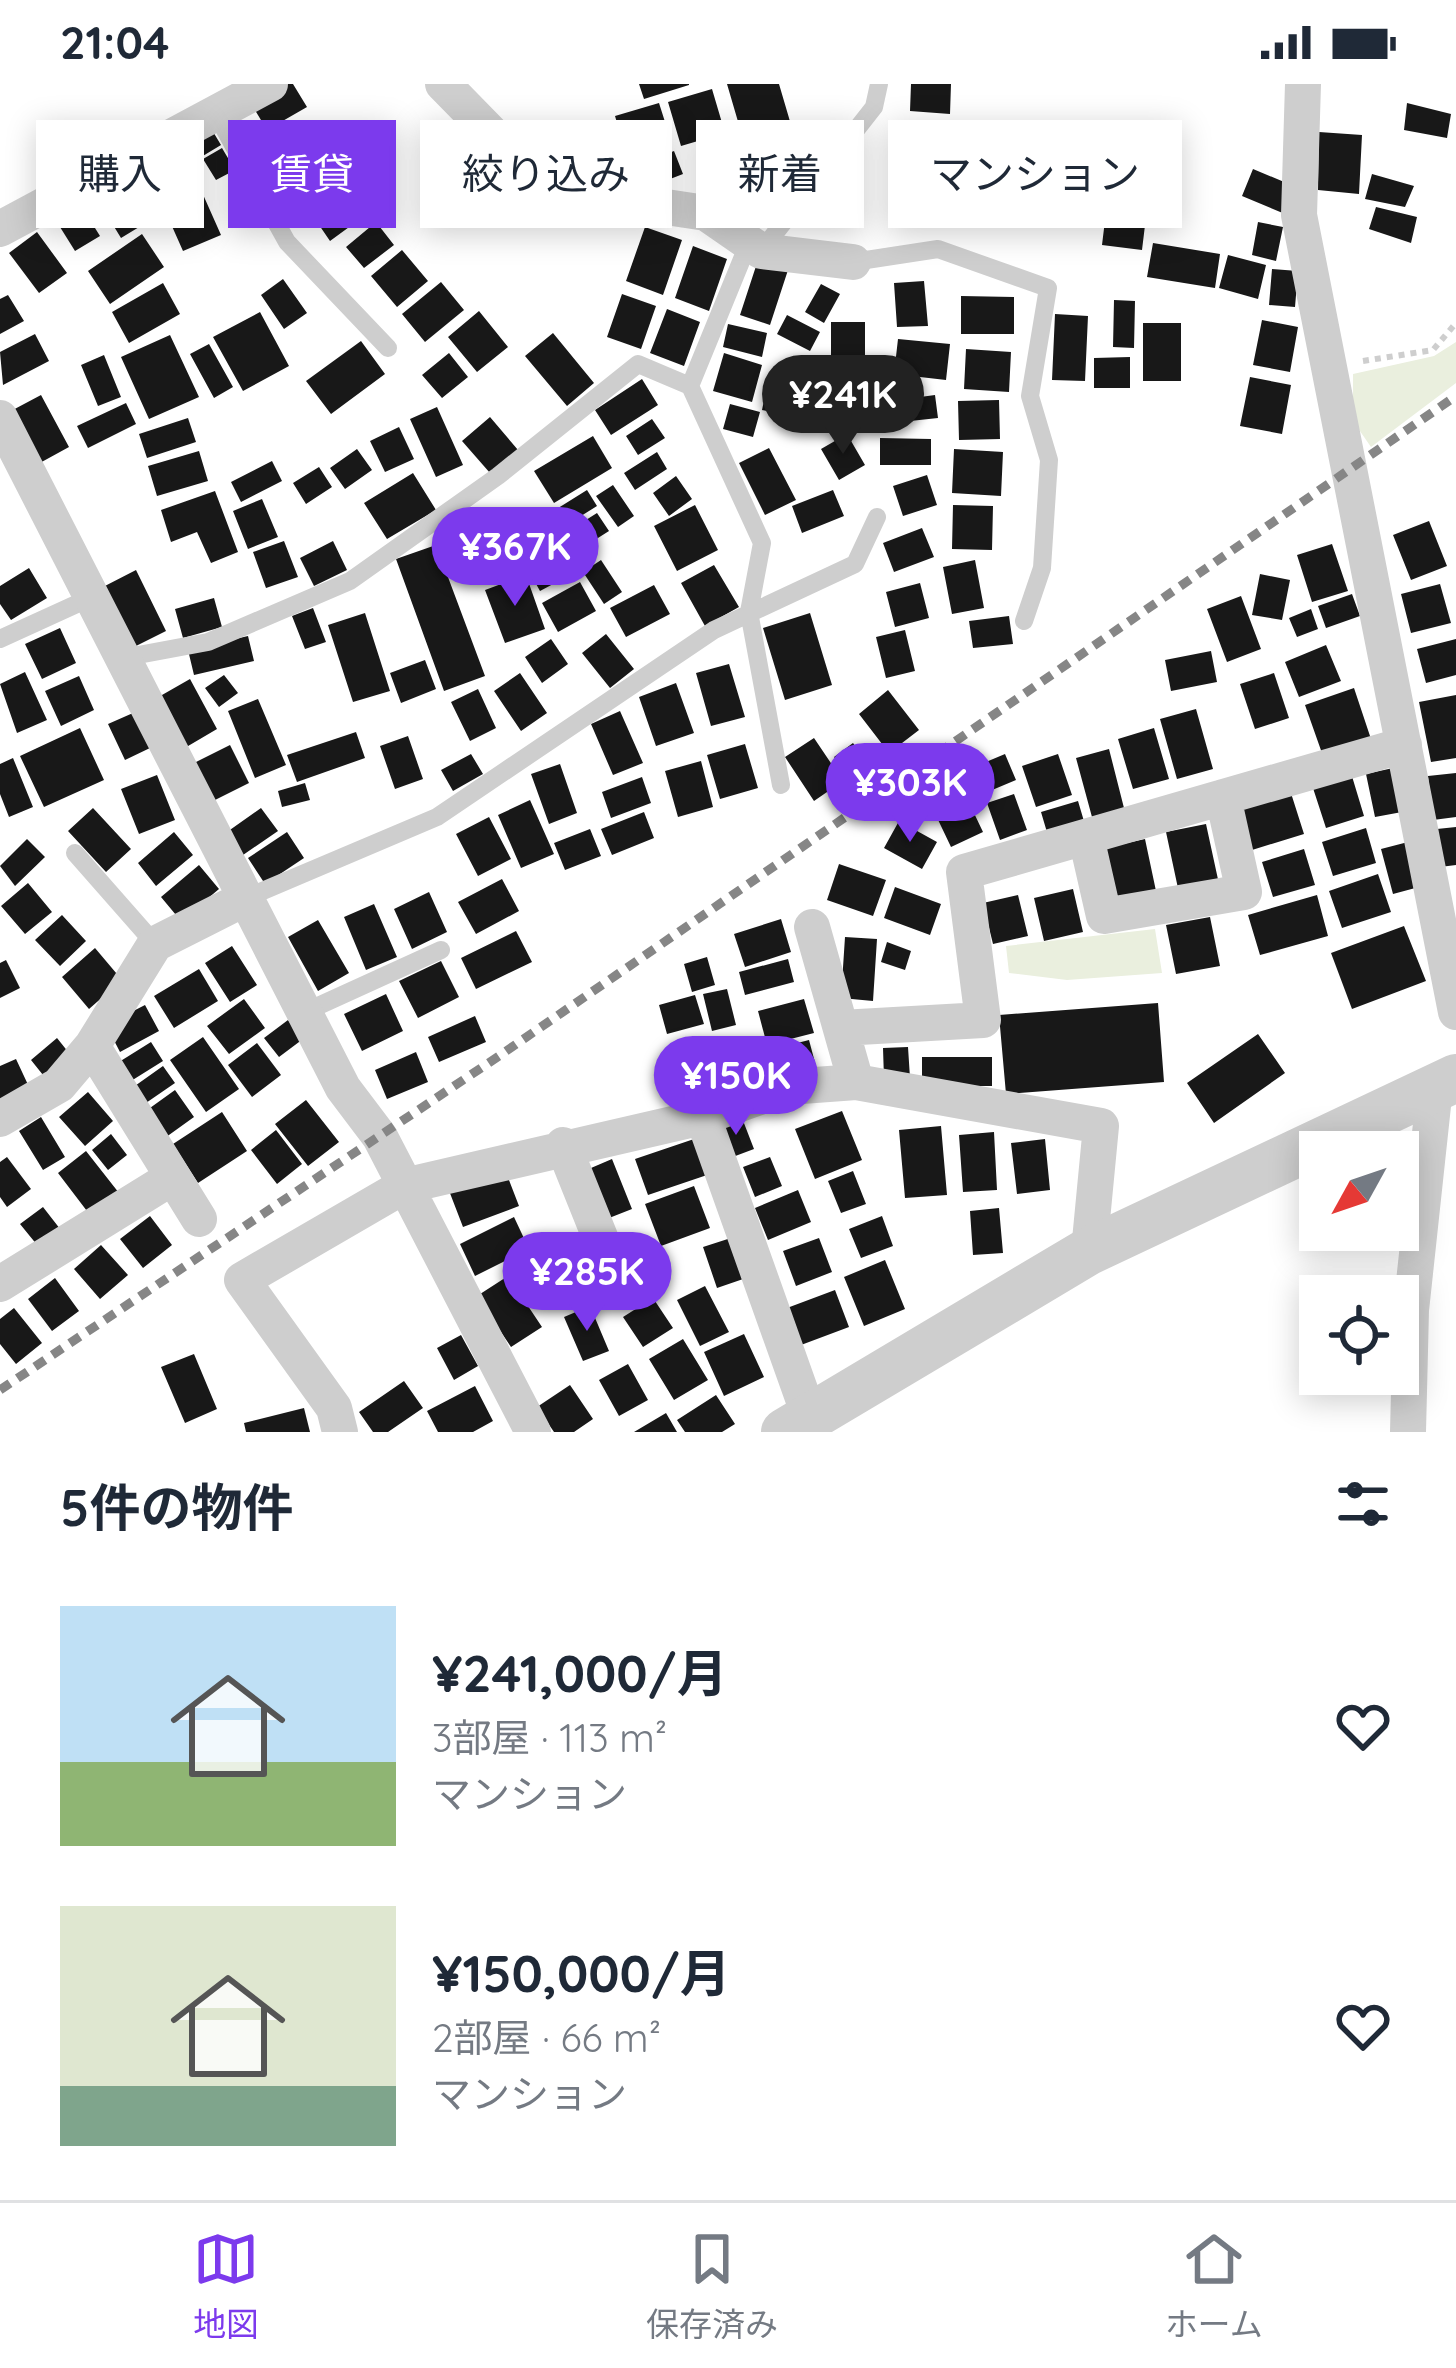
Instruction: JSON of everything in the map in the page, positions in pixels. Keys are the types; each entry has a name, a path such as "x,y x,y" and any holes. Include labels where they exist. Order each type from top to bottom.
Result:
{"street":[{"path":"0,229 270,84"},
{"path":"443,84 494,135 626,201 706,213 755,246 853,262"},
{"path":"1303,84 1299,214 1456,1012"},
{"path":"0,418 11,465 92,597 305,1012 404,1186 533,1432"},
{"path":"841,1028 983,1020 964,872 1404,745"},
{"path":"1085,837 1104,916 1244,892 1223,797"},
{"path":"0,1119 59,1085 92,1046 155,944 246,898"},
{"path":"812,927 856,1082"},
{"path":"92,1046 200,1219"},
{"path":"340,1432 334,1408 242,1280 404,1186 562,1145 703,1117 788,1088 856,1082 1102,1126 1089,1251"},
{"path":"703,1117 797,1424 1089,1251 1446,1083"},
{"path":"1408,1432 1411,1310 1446,1083"},
{"path":"562,1145 616,1277"},
{"path":"0,1284 173,1177"}],"lane":[{"path":"690,386 755,246 874,106 879,84"},
{"path":"216,114 286,242 388,348"},
{"path":"853,262 938,249 1048,288 1030,395 1049,460 1042,568 1024,622"},
{"path":"122,658 208,642 350,580 498,476 638,364 690,386 762,543 749,612 782,785"},
{"path":"246,898 437,817 714,630 855,564 877,517"},
{"path":"0,640 92,597"},
{"path":"75,853 155,944"},
{"path":"305,1012 441,950"}],"path":[{"path":"1330,366 1433,350 1456,323"}],"green space":[{"path":"1456,342 1456,383 1371,447 1353,421 1353,374 1434,356"},
{"path":"1155,929 1162,973 1067,980 1009,973 1006,946"}],"building":[{"path":"279,84 293,84 307,107 284,120 261,120 250,102"},
{"path":"639,84 689,84 689,85 644,99"},
{"path":"727,84 779,84 790,120 738,120"},
{"path":"911,84 951,84 950,114 910,111"},
{"path":"712,89 721,120 696,120 696,142 681,146 668,102"},
{"path":"659,103 664,120 616,120 615,116"},
{"path":"1407,103 1451,114 1447,138 1404,130"},
{"path":"209,125 221,145 204,155 204,128"},
{"path":"1319,132 1362,135 1359,194 1318,190"},
{"path":"222,148 228,174 216,180 204,158"},
{"path":"672,152 683,174 672,178"},
{"path":"1253,169 1296,187 1285,214 1242,196"},
{"path":"1372,174 1414,186 1405,207 1365,199"},
{"path":"204,197 221,235 183,251 173,228 204,228"},
{"path":"1376,207 1417,217 1411,243 1369,229"},
{"path":"1258,222 1283,227 1276,261 1252,255"},
{"path":"61,228 95,228 100,236 75,251"},
{"path":"115,228 137,228 121,238"},
{"path":"321,228 348,228 330,241"},
{"path":"369,228 381,228 394,245 364,268 346,247"},
{"path":"645,228 682,240 663,295 626,281"},
{"path":"1104,228 1145,228 1142,250 1102,245"},
{"path":"37,232 67,273 39,293 9,253"},
{"path":"142,234 164,267 110,304 88,271"},
{"path":"1153,243 1220,254 1215,288 1147,277"},
{"path":"693,246 727,259 709,311 675,298"},
{"path":"402,250 428,281 397,307 371,276"},
{"path":"1228,255 1266,265 1258,299 1219,288"},
{"path":"758,260 788,270 770,325 740,315"},
{"path":"1272,269 1298,271 1295,307 1269,305"},
{"path":"283,279 307,313 284,329 261,295"},
{"path":"924,281 928,326 897,327 894,283"},
{"path":"441,282 464,310 425,342 402,314"},
{"path":"163,283 180,314 129,343 112,312"},
{"path":"821,284 840,294 824,323 805,312"},
{"path":"622,294 656,306 641,349 607,337"},
{"path":"8,295 24,321 0,334 0,299"},
{"path":"961,296 1014,297 1014,334 961,334"},
{"path":"1114,300 1135,301 1134,348 1113,347"},
{"path":"667,309 700,322 684,366 650,353"},
{"path":"479,311 508,347 477,372 448,337"},
{"path":"260,312 289,366 243,391 213,337"},
{"path":"1055,314 1088,316 1085,381 1052,380"},
{"path":"787,315 820,332 810,351 777,334"},
{"path":"1262,320 1298,327 1290,372 1253,365"},
{"path":"831,322 865,322 865,374 831,374"},
{"path":"1143,323 1181,323 1181,381 1143,381"},
{"path":"728,324 767,333 762,357 723,347"},
{"path":"553,333 594,383 567,406 525,356"},
{"path":"35,334 49,361 3,385 0,352"},
{"path":"170,335 199,397 149,419 121,357"},
{"path":"898,339 950,344 946,380 894,374"},
{"path":"361,341 385,374 331,414 306,381"},
{"path":"209,344 233,387 214,398 190,354"},
{"path":"966,349 1011,352 1009,392 964,389"},
{"path":"449,353 468,377 442,398 422,375"},
{"path":"724,353 762,365 752,402 713,391"},
{"path":"104,355 121,397 98,406 81,365"},
{"path":"1130,357 1130,388 1094,388 1094,358"},
{"path":"770,372 800,378 793,416 762,410"},
{"path":"1250,377 1291,385 1282,434 1240,426"},
{"path":"642,379 658,405 611,435 595,410"},
{"path":"810,392 856,399 852,425 806,417"},
{"path":"41,395 69,447 38,464 9,412"},
{"path":"935,395 938,418 901,422 898,400"},
{"path":"999,400 1000,439 959,440 958,401"},
{"path":"126,403 136,424 88,448 77,426"},
{"path":"730,404 760,412 753,437 723,429"},
{"path":"437,407 463,465 436,477 410,419"},
{"path":"490,417 518,450 490,473 462,441"},
{"path":"188,418 196,442 147,458 139,434"},
{"path":"652,419 665,438 638,455 626,436"},
{"path":"399,427 414,459 385,472 370,441"},
{"path":"847,434 865,465 839,480 821,449"},
{"path":"593,436 612,468 554,503 534,471"},
{"path":"880,438 931,439 931,465 880,465"},
{"path":"769,448 796,500 765,515 739,463"},
{"path":"357,449 372,470 345,489 330,468"},
{"path":"954,449 1003,452 1001,496 952,493"},
{"path":"199,451 208,481 157,496 148,466"},
{"path":"657,452 667,469 635,490 624,473"},
{"path":"272,461 282,481 241,502 231,482"},
{"path":"319,467 332,487 306,504 293,483"},
{"path":"413,473 436,510 387,539 364,503"},
{"path":"927,475 937,505 903,516 893,486"},
{"path":"676,476 692,499 669,516 653,493"},
{"path":"613,485 634,516 618,527 596,496"},
{"path":"587,490 597,506 565,526 555,510"},
{"path":"833,490 844,516 802,533 792,506"},
{"path":"215,491 238,552 211,563 197,532 171,542 161,510"},
{"path":"262,499 278,537 248,549 233,511"},
{"path":"695,505 718,550 677,571 654,526"},
{"path":"953,505 993,506 992,550 952,549"},
{"path":"597,513 609,531 579,550 567,532"},
{"path":"1429,521 1447,566 1411,580 1393,535"},
{"path":"922,528 934,557 894,572 883,543"},
{"path":"550,538 570,575 540,591 520,555"},
{"path":"284,541 298,577 266,588 253,552"},
{"path":"333,541 347,570 314,586 300,558"},
{"path":"1332,544 1348,591 1312,602 1297,555"},
{"path":"436,545 485,676 444,691 396,559"},
{"path":"601,560 622,592 604,604 583,572"},
{"path":"975,560 984,608 952,614 943,567"},
{"path":"714,565 739,607 705,626 681,583"},
{"path":"29,568 47,598 11,620 0,604 0,586"},
{"path":"136,570 166,631 132,648 101,588"},
{"path":"1260,574 1290,580 1282,620 1252,615"},
{"path":"526,575 545,629 505,643 485,590"},
{"path":"580,582 596,611 558,632 542,603"},
{"path":"920,583 929,618 895,627 886,592"},
{"path":"1440,584 1451,623 1411,633 1401,594"},
{"path":"654,585 670,614 626,637 610,608"},
{"path":"1352,594 1360,616 1326,628 1318,606"},
{"path":"1241,596 1261,649 1227,662 1207,609"},
{"path":"214,598 222,627 183,638 175,609"},
{"path":"313,608 326,642 305,649 292,616"},
{"path":"1311,609 1318,629 1297,637 1289,618"},
{"path":"365,613 390,691 353,702 328,625"},
{"path":"810,613 832,685 785,700 763,628"},
{"path":"1009,616 1013,644 973,648 969,621"},
{"path":"60,628 76,663 42,679 25,644"},
{"path":"905,630 915,671 886,678 876,637"},
{"path":"606,634 634,669 610,688 582,653"},
{"path":"248,636 254,661 194,675 188,650"},
{"path":"551,639 568,664 542,683 525,657"},
{"path":"1456,639 1456,675 1426,683 1417,649"},
{"path":"1326,645 1341,681 1299,697 1285,662"},
{"path":"1211,651 1217,682 1171,691 1165,660"},
{"path":"425,660 436,689 401,703 390,673"},
{"path":"729,664 745,717 711,726 696,673"},
{"path":"25,672 47,720 17,733 0,684"},
{"path":"520,673 547,713 521,731 494,691"},
{"path":"1274,673 1289,718 1255,729 1240,684"},
{"path":"224,675 238,693 219,707 205,688"},
{"path":"79,676 94,710 61,726 45,691"},
{"path":"190,679 217,729 183,749 155,699"},
{"path":"676,683 694,733 656,746 639,697"},
{"path":"1354,688 1371,739 1323,756 1305,705"},
{"path":"478,689 496,728 470,741 451,702"},
{"path":"888,690 919,730 889,753 859,714"},
{"path":"1456,695 1456,758 1431,762 1419,702"},
{"path":"258,699 286,765 255,778 228,711"},
{"path":"1196,709 1213,769 1177,779 1160,719"},
{"path":"620,711 643,763 613,775 591,724"},
{"path":"133,713 150,748 125,760 108,724"},
{"path":"80,728 104,780 44,807 20,756"},
{"path":"1154,728 1169,779 1133,789 1118,739"},
{"path":"356,732 365,758 297,782 287,755"},
{"path":"408,736 423,779 395,789 380,746"},
{"path":"814,738 843,781 814,801 785,757"},
{"path":"853,743 868,764 849,778 834,757"},
{"path":"745,744 758,788 720,799 707,755"},
{"path":"230,745 249,783 211,802 192,764"},
{"path":"1109,749 1124,808 1092,817 1076,758"},
{"path":"471,754 483,774 453,791 441,770"},
{"path":"1005,754 1016,780 985,793 974,767"},
{"path":"1058,754 1072,795 1036,807 1022,766"},
{"path":"13,758 33,807 9,817 0,794 0,764"},
{"path":"701,761 713,807 678,817 665,771"},
{"path":"560,764 577,813 549,824 531,774"},
{"path":"1393,768 1402,812 1375,817 1366,774"},
{"path":"1351,773 1364,816 1326,828 1312,785"},
{"path":"1456,773 1456,817 1433,820 1428,776"},
{"path":"157,775 175,820 139,834 121,789"},
{"path":"642,777 651,803 611,818 602,792"},
{"path":"305,783 310,800 282,807 278,791"},
{"path":"963,790 983,832 951,847 931,805"},
{"path":"1290,790 1304,834 1252,850 1238,806"},
{"path":"1014,794 1027,830 1000,840 987,803"},
{"path":"530,800 554,854 521,868 498,815"},
{"path":"1078,801 1086,828 1049,839 1041,812"},
{"path":"93,808 131,849 106,872 68,831"},
{"path":"261,808 278,831 243,855 227,832"},
{"path":"644,812 654,838 612,855 601,829"},
{"path":"489,817 511,859 478,876 456,834"},
{"path":"899,821 937,842 922,869 884,848"},
{"path":"1206,824 1219,884 1179,893 1166,832"},
{"path":"1456,827 1456,865 1440,867 1437,829"},
{"path":"1366,828 1376,863 1333,876 1322,842"},
{"path":"590,829 601,856 565,870 554,843"},
{"path":"174,832 193,855 156,886 138,863"},
{"path":"287,832 304,858 265,884 248,858"},
{"path":"27,839 45,857 15,886 0,866"},
{"path":"1145,839 1156,891 1117,900 1105,848"},
{"path":"1408,842 1419,887 1393,894 1381,849"},
{"path":"1304,849 1315,885 1273,897 1262,862"},
{"path":"839,864 886,880 873,916 827,900"},
{"path":"199,865 219,889 181,921 161,897"},
{"path":"1378,874 1391,912 1342,928 1329,891"},
{"path":"502,879 519,911 476,934 458,902"},
{"path":"28,883 52,912 25,934 1,906"},
{"path":"895,887 941,904 930,935 884,918"},
{"path":"1073,889 1083,932 1044,941 1034,898"},
{"path":"429,892 447,932 412,949 394,909"},
{"path":"1018,895 1028,936 993,944 983,903"},
{"path":"1317,895 1328,936 1260,955 1248,915"},
{"path":"374,904 397,957 366,970 344,917"},
{"path":"62,915 86,941 60,966 35,940"},
{"path":"1210,917 1220,966 1176,974 1166,925"},
{"path":"781,919 791,952 745,967 734,934"},
{"path":"318,920 349,973 318,991 288,937"},
{"path":"1404,926 1426,981 1352,1009 1331,953"},
{"path":"516,931 532,962 476,989 461,958"},
{"path":"845,937 877,939 873,1001 841,998"},
{"path":"887,942 911,951 905,970 881,962"},
{"path":"232,946 257,985 230,1002 205,963"},
{"path":"95,948 122,980 89,1009 62,977"},
{"path":"707,957 715,985 692,992 684,964"},
{"path":"788,959 794,982 745,995 739,972"},
{"path":"6,960 20,988 0,998 0,963"},
{"path":"441,961 459,997 418,1018 399,981"},
{"path":"199,969 218,1001 174,1028 154,996"},
{"path":"727,989 736,1025 712,1031 703,994"},
{"path":"386,994 403,1031 362,1051 344,1014"},
{"path":"695,995 704,1024 667,1034 659,1005"},
{"path":"244,999 265,1028 229,1054 207,1026"},
{"path":"804,999 814,1033 767,1045 758,1011"},
{"path":"1158,1003 1164,1082 1006,1094 999,1015"},
{"path":"145,1005 159,1031 120,1052 106,1025"},
{"path":"475,1016 486,1042 439,1062 428,1037"},
{"path":"288,1020 303,1039 279,1057 264,1038"},
{"path":"1258,1034 1285,1073 1214,1123 1187,1083"},
{"path":"711,1036 717,1060 675,1071 668,1047"},
{"path":"203,1037 239,1089 206,1112 170,1060"},
{"path":"57,1038 73,1058 47,1080 31,1060"},
{"path":"809,1040 817,1070 786,1078 778,1048"},
{"path":"151,1042 163,1061 131,1081 119,1062"},
{"path":"257,1043 281,1075 252,1097 228,1065"},
{"path":"908,1047 910,1078 884,1079 883,1048"},
{"path":"416,1052 428,1082 387,1099 375,1070"},
{"path":"749,1057 756,1083 733,1089 726,1063"},
{"path":"922,1057 992,1057 992,1086 922,1086"},
{"path":"16,1059 30,1089 0,1102 0,1066"},
{"path":"163,1066 175,1083 143,1105 132,1088"},
{"path":"720,1066 727,1094 685,1105 677,1076"},
{"path":"175,1090 194,1117 162,1140 143,1113"},
{"path":"88,1092 113,1121 85,1146 59,1117"},
{"path":"306,1100 339,1142 308,1166 275,1124"},
{"path":"842,1111 862,1160 815,1179 795,1129"},
{"path":"222,1112 247,1151 198,1183 173,1144"},
{"path":"41,1117 65,1157 43,1170 19,1131"},
{"path":"742,1118 754,1149 730,1158 718,1127"},
{"path":"941,1126 947,1195 905,1198 899,1130"},
{"path":"276,1130 302,1164 277,1184 251,1150"},
{"path":"994,1132 997,1190 963,1192 959,1135"},
{"path":"111,1134 127,1155 108,1170 92,1150"},
{"path":"697,1138 710,1174 648,1195 635,1159"},
{"path":"1045,1139 1050,1190 1017,1194 1011,1143"},
{"path":"86,1151 119,1193 90,1215 58,1173"},
{"path":"7,1157 31,1189 7,1207 0,1197 0,1162"},
{"path":"770,1157 782,1186 755,1197 743,1167"},
{"path":"612,1159 632,1209 604,1220 584,1171"},
{"path":"504,1167 519,1206 463,1227 448,1188"},
{"path":"853,1171 866,1204 841,1213 828,1181"},
{"path":"694,1186 710,1228 661,1246 645,1204"},
{"path":"798,1190 811,1222 768,1240 755,1208"},
{"path":"43,1207 64,1234 42,1251 20,1224"},
{"path":"999,1208 1003,1253 973,1255 970,1211"},
{"path":"150,1216 172,1245 143,1268 120,1239"},
{"path":"882,1216 893,1246 861,1258 849,1229"},
{"path":"514,1217 529,1249 475,1276 460,1244"},
{"path":"734,1237 749,1277 717,1288 703,1247"},
{"path":"819,1238 832,1272 796,1286 783,1251"},
{"path":"101,1245 128,1275 100,1299 74,1269"},
{"path":"575,1255 592,1296 564,1307 547,1266"},
{"path":"885,1260 905,1309 864,1326 844,1277"},
{"path":"508,1276 542,1327 511,1347 477,1296"},
{"path":"55,1278 79,1311 52,1331 28,1299"},
{"path":"705,1286 729,1332 700,1346 677,1300"},
{"path":"835,1290 849,1327 801,1345 787,1308"},
{"path":"653,1298 673,1328 643,1347 623,1317"},
{"path":"590,1306 609,1351 583,1361 564,1317"},
{"path":"14,1308 42,1343 16,1364 0,1344 0,1319"},
{"path":"744,1334 764,1377 724,1396 704,1352"},
{"path":"461,1335 478,1366 454,1380 437,1348"},
{"path":"683,1339 708,1380 674,1400 649,1359"},
{"path":"194,1354 217,1409 185,1423 161,1367"},
{"path":"628,1364 648,1400 619,1416 599,1380"},
{"path":"404,1381 423,1408 388,1432 373,1432 359,1412"},
{"path":"570,1385 593,1419 574,1432 554,1432 537,1407"},
{"path":"475,1386 493,1421 473,1432 438,1432 427,1411"},
{"path":"716,1395 735,1424 722,1432 685,1432 677,1420"},
{"path":"304,1408 310,1432 246,1432 244,1423"},
{"path":"666,1413 677,1432 634,1432"}],"railway":[{"path":"0,1390 499,1056 1456,396"}]}
